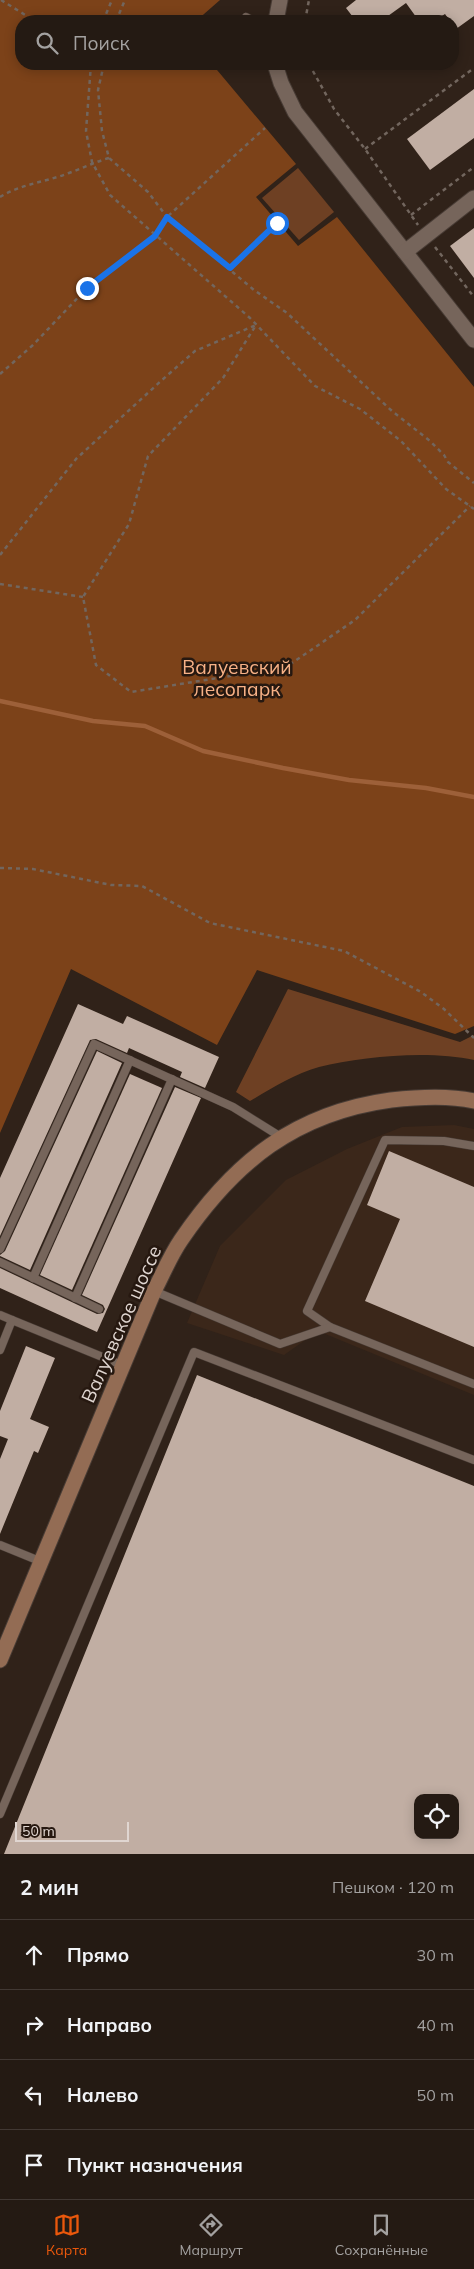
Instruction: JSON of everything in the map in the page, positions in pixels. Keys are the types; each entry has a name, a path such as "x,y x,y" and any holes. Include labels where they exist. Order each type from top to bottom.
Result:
{"main road":[{"name":"Валуевское шоссе","path":"0,1660 154,1291 180,1242 218,1192 256,1154 281,1137 322,1118 371,1103 414,1097 463,1098 474,1101"}],"street":[{"path":"277,15 280,0"},
{"path":"277,70 295,112 474,340"},
{"path":"405,252 474,198"}],"lane":[{"path":"0,1248 94,1044 233,1107 281,1137"},
{"path":"33,1278 130,1060"},
{"path":"75,1298 172,1079"},
{"path":"474,1146 444,1141 385,1140 307,1311 330,1327 474,1384"},
{"path":"0,1262 99,1309"},
{"path":"154,1291 280,1344 330,1327"},
{"path":"0,1315 122,1366"},
{"path":"0,1350 12,1320"},
{"path":"0,1814 194,1352 474,1460"},
{"path":"0,1545 42,1562"}],"path":[{"path":"2,0 26,15"},
{"path":"106,15 112,0"},
{"path":"119,15 125,0"},
{"path":"306,15 309,0"},
{"path":"365,149 474,68"},
{"path":"91,70 86,131 92,162 110,195 256,325 315,386 367,414 401,441 446,489 474,509"},
{"path":"103,70 98,90 102,130 109,158 148,192 167,217 254,290 286,313 392,411 430,441 444,455 448,462 474,483"},
{"path":"312,70 334,109 365,149 411,215 474,297"},
{"path":"0,374 33,345 87,288 155,236 167,217 265,128"},
{"path":"0,197 11,190 69,173 92,162 109,158"},
{"path":"411,215 474,167"},
{"path":"230,268 277,223"},
{"path":"0,554 76,459 162,380 195,351 256,325"},
{"path":"256,325 223,378 148,456 129,524 83,597 96,665 131,692 286,667 355,620 470,506"},
{"path":"0,584 83,597"},
{"path":"0,868 33,869 111,885 142,886 210,923 344,951 421,992 444,1009 474,1038"}],"shaded area":[{"path":"298,168 334,212 299,240 262,198"},
{"path":"288,989 460,1042 474,1035 474,1060 437,1055 417,1055 375,1057 336,1063 301,1073 250,1101 236,1092"},
{"path":"454,1125 474,1129 474,1395 318,1331 284,1355 187,1323 220,1246 286,1180 347,1149 402,1127"}],"green space":[{"name":"Валуевский лесопарк","path":"0,0 220,0 203,15 15,15 15,70 217,70 296,164 256,197 298,246 337,217 474,387 474,1026 455,1034 257,970 217,1045 71,969 0,1133"}],"building":[{"path":"356,0 474,0 474,16 459,27 459,15 415,15 406,3 389,15 351,15 346,8"},
{"path":"474,89 474,138 430,170 407,139"},
{"path":"474,228 474,278 450,246"},
{"path":"78,1004 123,1024 127,1016 219,1057 205,1088 180,1077 182,1072 129,1048 127,1053 96,1039 90,1040 0,1236 0,1178"},
{"path":"97,1051 122,1063 30,1270 0,1255 5,1251"},
{"path":"130,1074 162,1088 72,1290 40,1275"},
{"path":"175,1087 201,1098 97,1332 0,1288 0,1268 97,1314 103,1313 105,1309 103,1305 82,1295"},
{"path":"389,1151 474,1187 474,1347 365,1301 400,1219 367,1205"},
{"path":"26,1346 55,1358 30,1419 49,1427 38,1453 34,1451 0,1534 0,1459 8,1439 0,1436 0,1411"},
{"path":"197,1375 474,1486 474,1854 4,1854"}],"waterway":[{"path":"0,701 93,721 145,726 203,751 283,768 349,780 426,788 474,797"}],"route":[{"path":"87,288 155,236 167,217 230,268 277,223"}]}
